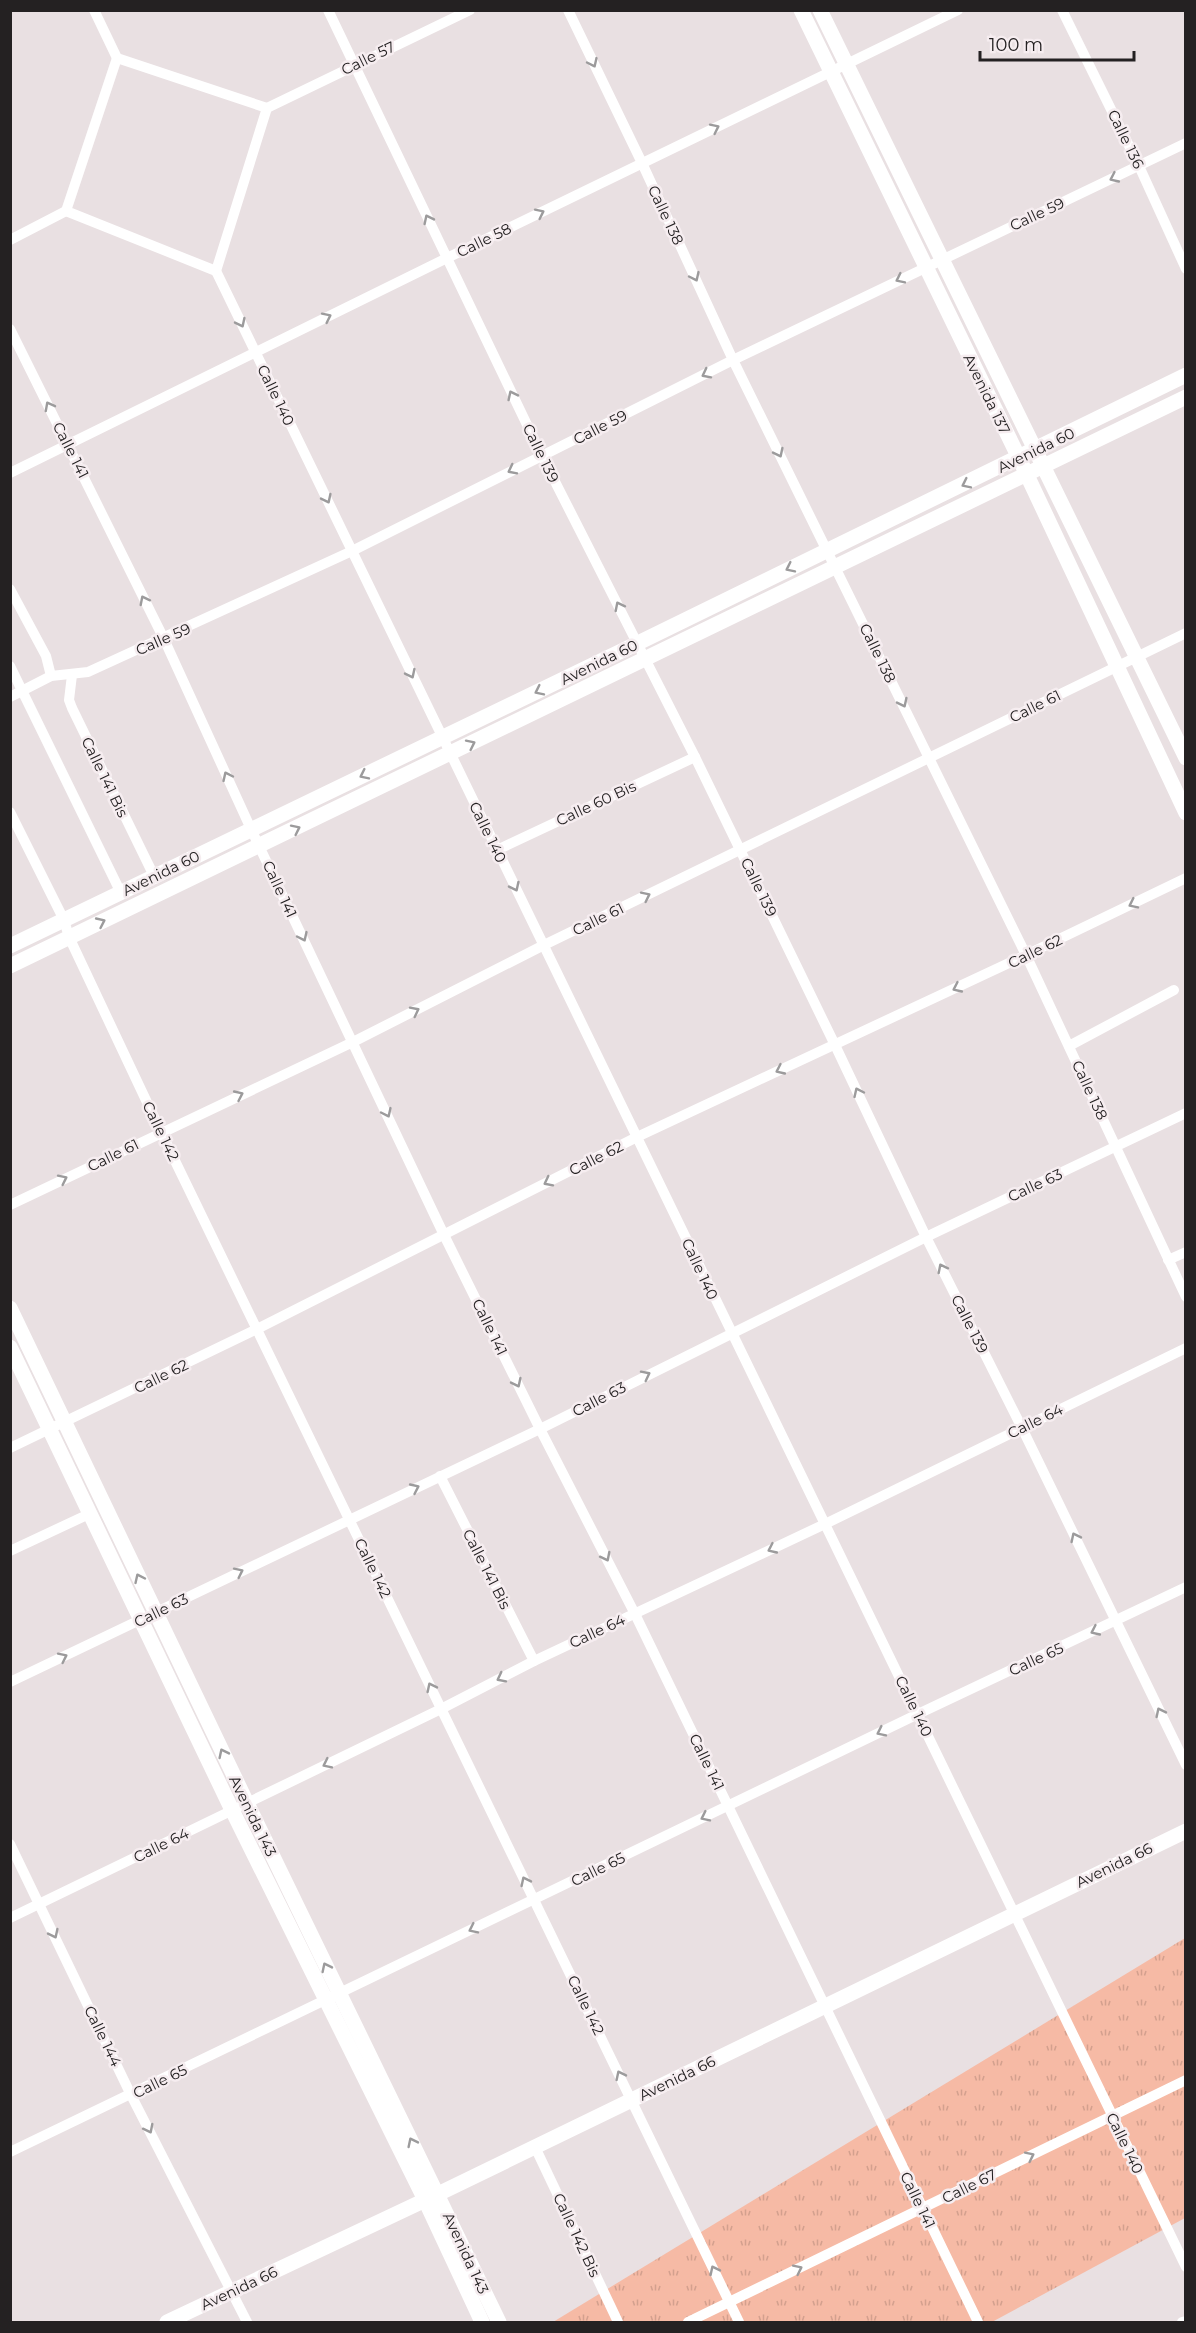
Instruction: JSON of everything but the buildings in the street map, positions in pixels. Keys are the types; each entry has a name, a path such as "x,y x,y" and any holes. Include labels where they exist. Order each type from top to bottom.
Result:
{"main road":[{"name":"Avenida 137","path":"801,10 1018,458 1185,813"},
{"name":"Avenida 137","path":"820,10 1185,758"},
{"name":"Avenida 60","path":"10,946 638,643 1185,375"},
{"name":"Avenida 60","path":"10,966 260,847 1185,397"},
{"name":"Avenida 143","path":"10,1308 247,1803 333,1997"},
{"name":"Avenida 143","path":"10,1347 232,1810 333,1997 434,2201 499,2322"},
{"name":"Avenida 66","path":"167,2322 234,2296 434,2201 1017,1917 1185,1831"},
{"name":"Avenida 66","path":"1017,1917 1185,1840"},
{"name":"Avenida 143","path":"434,2201 482,2322"},
{"name":"Avenida 66","path":"190,2322 234,2296"}],"street":[{"path":"10,240 66,211 117,58 94,10"},
{"name":"Calle 139","path":"328,10 542,456 741,850 926,1237 1022,1428 1185,1765"},
{"name":"Calle 57","path":"267,108 470,10"},
{"name":"Calle 138","path":"568,10 733,360 1026,955 1185,1296"},
{"name":"Calle 58","path":"10,473 958,10"},
{"name":"Calle 136","path":"1062,10 1139,166 1185,269"},
{"path":"66,211 216,271 267,108 117,58"},
{"name":"Calle 59","path":"10,697 51,676 88,672 352,551 733,360 1185,143"},
{"name":"Calle 140","path":"216,271 1185,2267"},
{"name":"Calle 141","path":"10,328 164,639 251,830 444,1235 635,1614 978,2322"},
{"path":"10,589 45,656 51,676"},
{"name":"Calle 61","path":"10,1205 353,1042 544,945 1185,633"},
{"path":"10,666 121,892"},
{"name":"Calle 141 Bis","path":"72,675 69,700 72,708 154,876"},
{"name":"Calle 60 Bis","path":"497,850 695,757"},
{"name":"Calle 142","path":"10,812 64,920 69,937 161,1132 739,2322"},
{"name":"Calle 62","path":"10,1448 257,1329 637,1137 836,1045 1185,878"},
{"path":"1069,1046 1174,990"},
{"name":"Calle 63","path":"10,1682 540,1429 730,1333 1185,1113"},
{"path":"1168,1260 1185,1251"},
{"name":"Calle 64","path":"10,1918 441,1709 534,1661 825,1524 1185,1348"},
{"name":"Calle 141 Bis","path":"440,1476 534,1661"},
{"path":"10,1551 89,1514"},
{"name":"Calle 65","path":"10,2152 1185,1587"},
{"name":"Calle 144","path":"10,1844 131,2095 247,2322"},
{"name":"Calle 67","path":"688,2322 1185,2080"},
{"name":"Calle 142 Bis","path":"537,2151 618,2322"}],"green space":[{"path":"1185,1938 1185,2218 992,2322 553,2322"}]}
